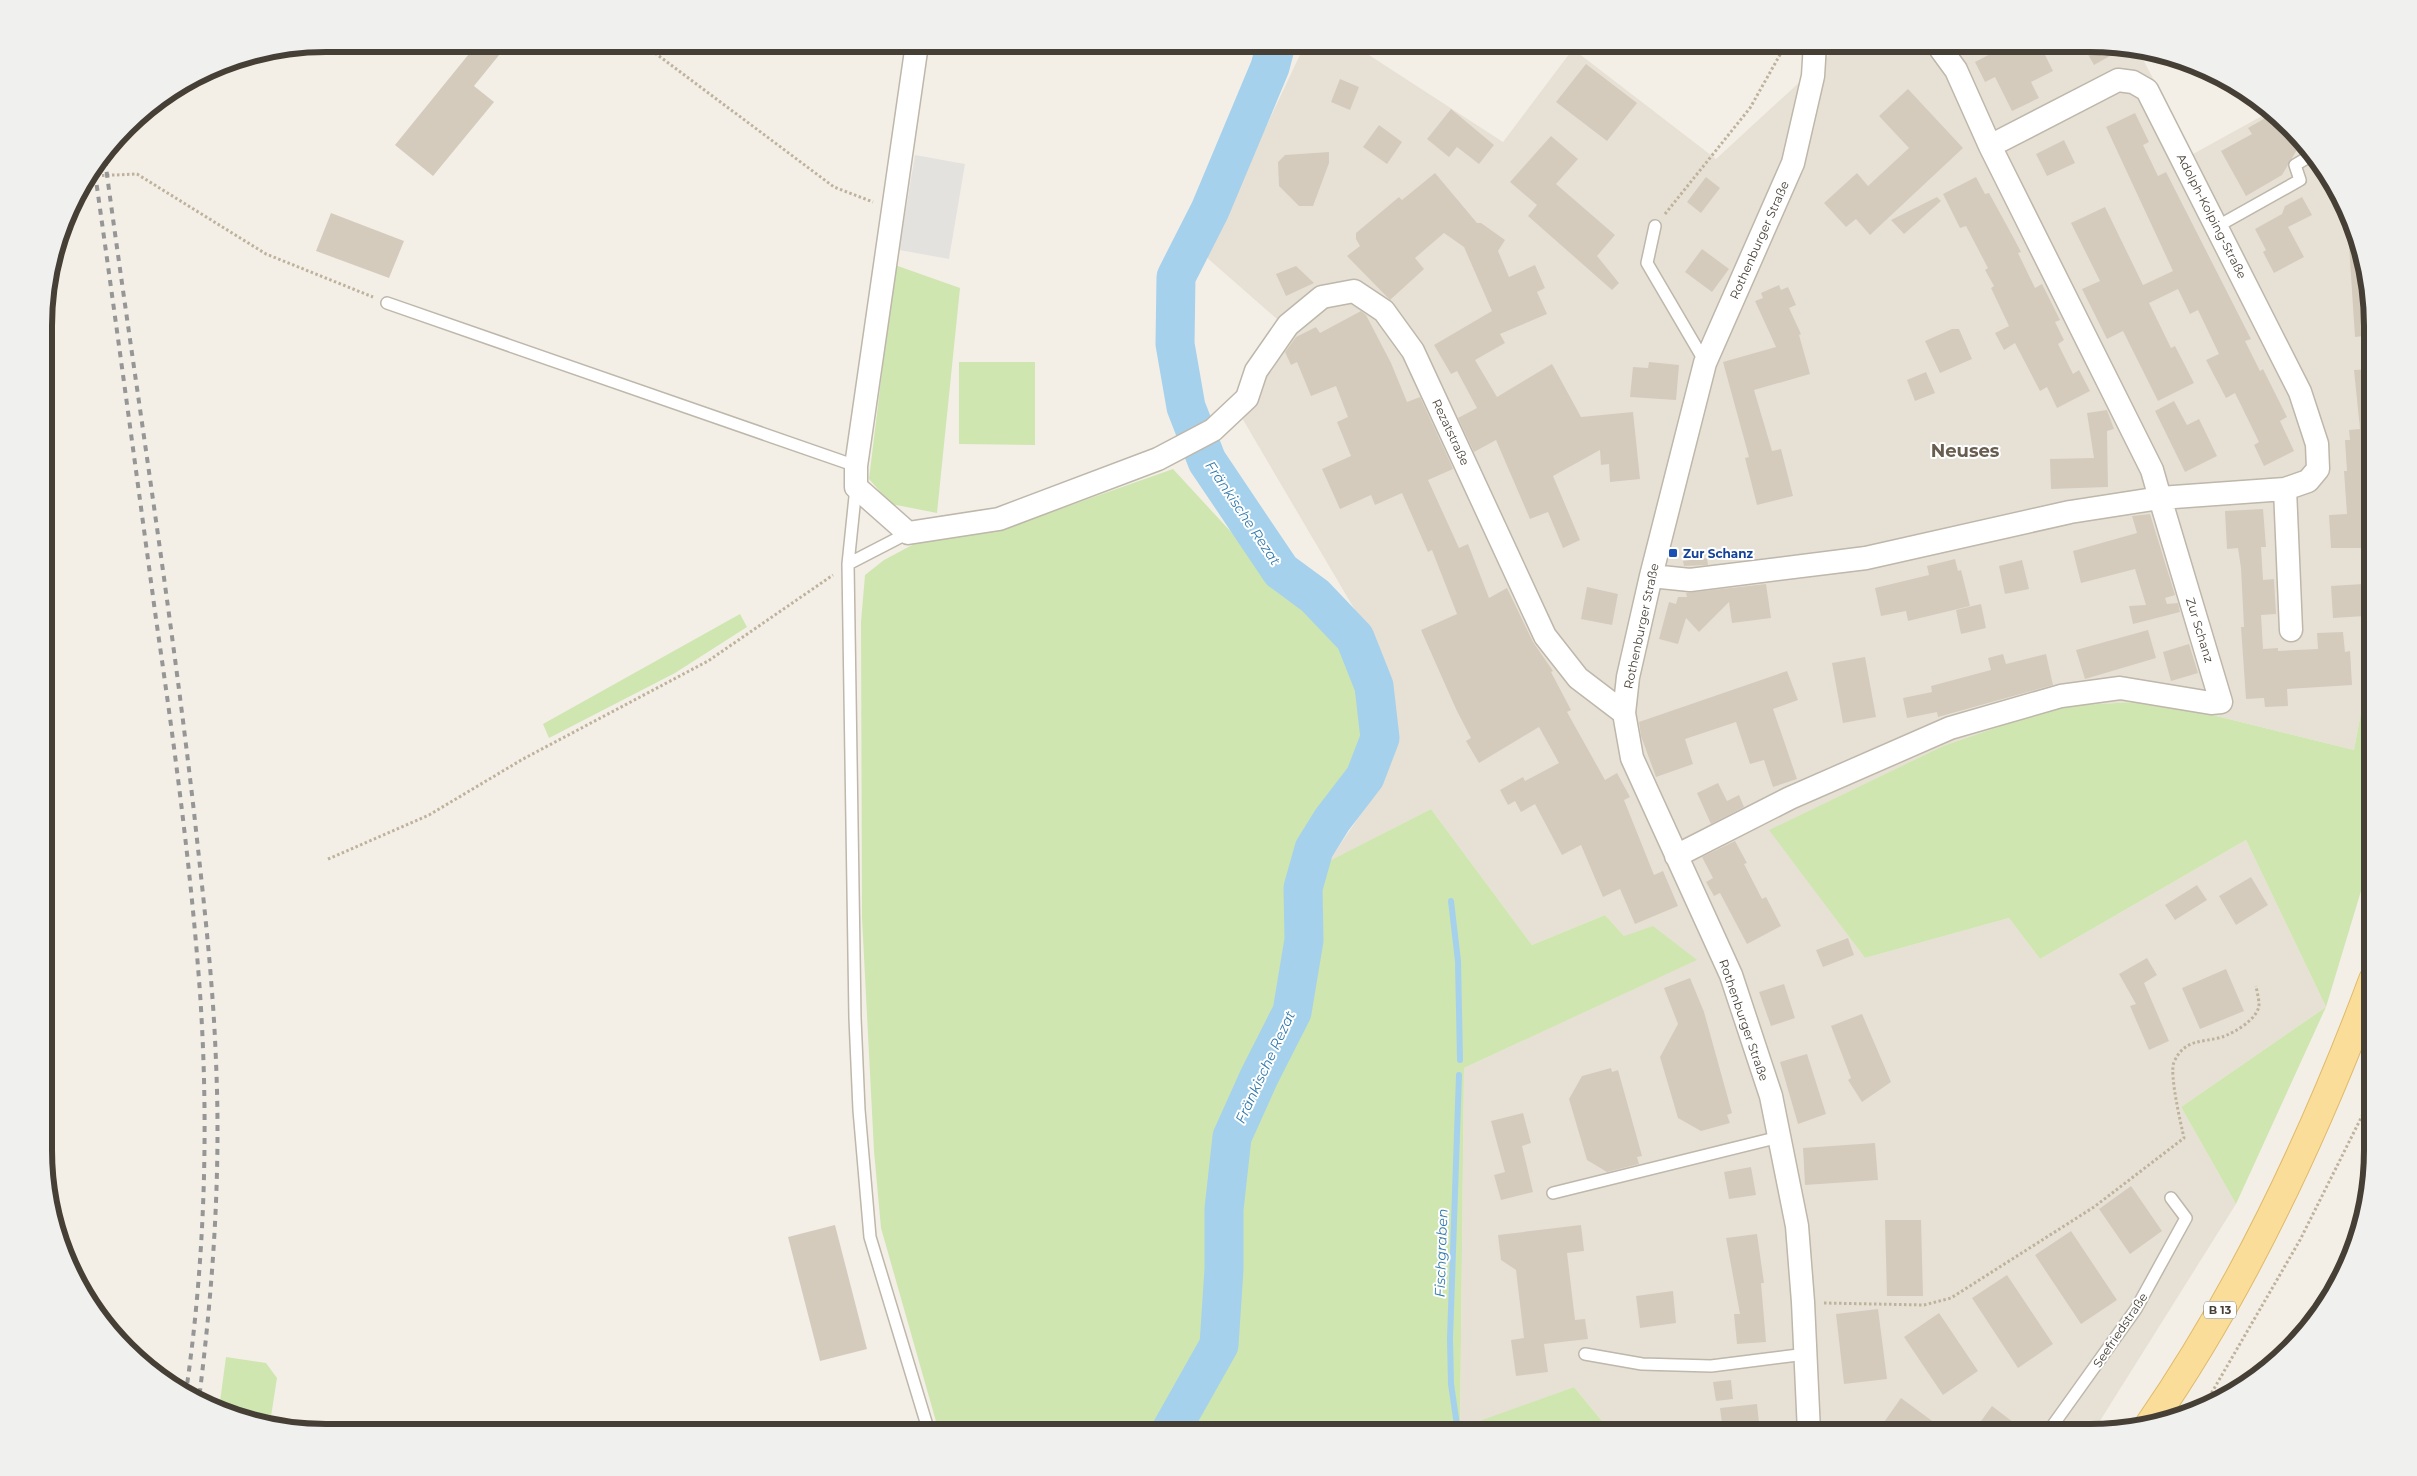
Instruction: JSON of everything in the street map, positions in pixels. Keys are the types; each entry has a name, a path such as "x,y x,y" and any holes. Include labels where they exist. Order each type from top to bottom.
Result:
{"main road":[{"name":"B 13","path":"2155,1415 2194,1357 2280,1198 2318,1119 2364,1003"}],"street":[{"path":"908,533 856,476 916,53"},
{"name":"Rothenburger Straße","path":"1809,1424 1803,1302 1797,1226 1771,1096 1731,975 1632,758 1624,712 1628,677 1651,576 1705,363 1793,163 1813,76 1814,53"},
{"path":"1651,576 1690,580 1866,558 2070,512 2160,498 2152,470 1990,146 1956,70 1944,53"},
{"name":"Adolph-Kolping-Straße","path":"1990,146 2118,80 2133,82 2147,90 2218,226 2300,392 2317,444 2318,468 2308,482 2286,489 2160,498"},
{"name":"Rezatstraße","path":"908,533 999,519 1158,459 1213,430 1247,398 1256,371 1288,325 1322,297 1354,291 1384,311 1413,351 1545,636 1578,678 1624,712"},
{"path":"2286,489 2291,630"},
{"name":"Zur Schanz","path":"1676,856 1790,798 1950,728 2061,696 2120,688 2211,703 2221,702 2160,498"}],"lane":[{"path":"2218,226 2300,180 2295,166 2307,158"},
{"path":"1655,226 1647,262 1705,363"},
{"path":"388,303 856,476 848,564 854,1018 858,1110 870,1236 927,1424"},
{"path":"848,564 908,533"},
{"path":"1553,1193 1779,1137"},
{"name":"Seefriedstraße","path":"2054,1424 2136,1309 2186,1218 2171,1198"},
{"path":"1585,1354 1642,1364 1711,1366 1806,1354"}],"path":[{"path":"655,53 834,187 892,210"},
{"path":"1655,226 1750,108 1781,53"},
{"path":"98,176 137,174 266,254 388,303"},
{"path":"328,859 429,815 522,759 708,661 848,564"},
{"path":"1803,1302 1924,1305 1951,1298 2094,1207 2184,1138 2174,1084 2173,1064 2184,1048 2196,1041 2223,1036 2251,1019 2259,1007 2256,986"},
{"path":"2210,1396 2300,1240 2364,1112"}],"shaded area":[{"path":"1301,53 1366,53 1503,142 1570,53 1578,53 1716,159 1831,53 2108,53 2142,58 2193,154 2264,115 2284,133 2308,160 2328,190 2344,222 2359,273 2364,309 2364,696 2354,750 2156,701 2059,706 1943,746 1770,830 1865,958 2009,918 2040,959 2246,840 2326,1007 2181,1107 2236,1204 2098,1424 1604,1424 1574,1387 1474,1424 1460,1424 1464,1068 1696,960 1624,936 1605,915 1532,945 1431,809 1328,862 1376,792 1393,740 1379,651 1232,401 1277,319 1205,256"},
{"path":"915,155 965,164 949,259 899,250"}],"green space":[{"path":"895,265 960,288 937,513 891,504 869,479"},
{"path":"959,362 1035,362 1035,445 959,444"},
{"path":"1173,469 1280,585 1336,632 1364,693 1366,748 1352,780 1311,826 1298,877 1431,809 1532,945 1605,915 1624,936 1653,926 1697,960 1464,1068 1460,1424 937,1424 881,1228 874,1151 862,918 861,622 865,575 884,560 914,544 1006,528"},
{"path":"740,614 747,627 675,673 549,738 543,724"},
{"path":"2364,696 2364,892 2361,891 2326,1007 2246,840 2040,959 2009,918 1865,958 1769,830 1943,746 2059,706 2156,701 2354,750"},
{"path":"2326,1007 2236,1204 2181,1107"},
{"path":"226,1357 266,1363 277,1378 271,1417 220,1402"},
{"path":"1574,1387 1604,1424 1471,1424"}],"building":[{"path":"470,53 501,53 474,86 494,102 433,176 395,145"},
{"path":"1992,53 2036,53 2037,55 2044,53 2053,71 2031,82 2039,98 2012,111 1995,77 1985,82 1975,62"},
{"path":"2087,53 2114,54 2094,65"},
{"path":"1586,64 1637,103 1607,141 1556,102"},
{"path":"1340,79 1359,87 1350,110 1331,102"},
{"path":"1908,89 1963,148 1870,235 1856,219 1846,227 1824,203 1857,173 1868,186 1909,148 1879,116"},
{"path":"1451,109 1494,145 1479,164 1457,147 1449,157 1427,139"},
{"path":"2135,113 2149,142 2143,145 2158,176 2166,172 2251,339 2245,341 2260,371 2263,369 2287,417 2280,421 2294,451 2264,466 2254,445 2259,442 2235,393 2226,398 2206,360 2219,354 2198,310 2190,314 2178,289 2149,303 2171,348 2175,346 2194,383 2158,401 2123,331 2107,339 2082,289 2100,281 2071,223 2105,207 2143,285 2173,271 2106,127"},
{"path":"2267,117 2298,148 2282,175 2246,196 2221,151 2252,134 2248,128"},
{"path":"1379,125 1402,142 1387,164 1363,147"},
{"path":"1551,136 1578,159 1556,184 1615,235 1597,256 1619,283 1612,290 1528,216 1537,205 1510,182"},
{"path":"2064,140 2075,163 2047,176 2036,154"},
{"path":"1329,152 1329,163 1313,206 1299,206 1279,186 1278,162 1285,155"},
{"path":"1435,173 1477,223 1481,223 1505,240 1498,251 1509,277 1535,265 1545,288 1537,292 1547,314 1500,334 1505,343 1475,360 1497,397 1552,364 1581,417 1633,412 1640,479 1610,482 1609,464 1601,465 1600,450 1553,476 1580,540 1563,548 1548,512 1530,519 1496,440 1474,452 1458,418 1477,408 1457,371 1451,374 1434,345 1492,311 1464,247 1444,233 1415,258 1424,269 1390,300 1347,256 1360,246 1356,239 1356,233 1399,197 1402,200"},
{"path":"1706,177 1720,188 1701,213 1687,202"},
{"path":"1976,177 1985,194 1989,193 2012,235 2021,252 2018,253 2035,288 2042,284 2060,320 2055,322 2064,340 2058,344 2073,374 2079,370 2090,391 2057,408 2047,387 2040,391 2015,343 2004,350 1995,333 2009,326 1991,288 1994,286 1985,270 1988,268 1966,226 1960,228 1943,194"},
{"path":"1937,197 1941,201 1904,234 1891,220"},
{"path":"2302,197 2312,215 2288,227 2304,257 2274,273 2263,252 2266,250 2255,229 2282,214 2285,206"},
{"path":"331,213 404,241 389,278 316,251"},
{"path":"2352,244 2355,256 2362,291 2364,336 2355,337 2349,245"},
{"path":"1702,249 1729,269 1712,292 1685,272"},
{"path":"1296,266 1314,283 1286,296 1276,274"},
{"path":"1779,285 1781,290 1788,287 1796,305 1789,308 1801,334 1799,335 1810,374 1754,390 1772,451 1781,449 1793,496 1757,505 1745,458 1749,457 1723,362 1776,347 1755,301 1763,298 1761,293"},
{"path":"1361,311 1366,315 1391,363 1407,402 1420,397 1451,464 1453,469 1428,480 1459,548 1468,544 1489,598 1507,588 1533,642 1553,671 1551,672 1571,710 1567,712 1605,780 1617,773 1630,797 1624,800 1654,875 1663,871 1678,906 1635,924 1620,889 1603,897 1581,845 1562,855 1535,804 1521,812 1515,801 1508,805 1500,790 1523,777 1525,781 1559,763 1539,727 1479,763 1466,741 1471,738 1421,630 1457,614 1432,550 1428,552 1402,493 1375,505 1371,495 1340,509 1322,469 1351,456 1337,422 1348,417 1336,386 1311,396 1297,362 1291,365 1285,352 1296,337 1316,327 1320,333"},
{"path":"1952,329 1959,329 1972,359 1940,373 1925,341"},
{"path":"1649,362 1679,365 1676,400 1630,397 1633,367 1648,368"},
{"path":"2364,369 2364,548 2331,548 2329,515 2347,514 2344,471 2347,471 2345,440 2350,440 2349,430 2360,429 2354,370"},
{"path":"1926,372 1935,393 1915,401 1907,380"},
{"path":"2174,401 2187,425 2199,419 2217,456 2185,472 2155,411"},
{"path":"2107,410 2114,429 2107,431 2108,487 2051,489 2050,459 2094,458 2087,413"},
{"path":"2263,509 2266,547 2261,547 2263,580 2274,579 2276,614 2261,615 2263,649 2278,648 2278,651 2318,649 2317,633 2343,632 2345,652 2350,651 2352,685 2287,689 2288,706 2265,707 2264,698 2246,699 2241,627 2244,627 2241,568 2238,548 2227,549 2225,511"},
{"path":"2150,514 2175,595 2165,598 2167,604 2178,603 2180,612 2133,624 2129,606 2146,605 2135,569 2081,583 2073,551 2137,533 2132,516"},
{"path":"1707,558 1708,565 1684,566 1683,561"},
{"path":"1955,559 1958,571 1961,570 1970,606 1908,621 1906,611 1881,616 1875,588 1929,575 1927,566"},
{"path":"2022,560 2029,589 2005,594 1999,566"},
{"path":"1766,584 1771,618 1732,623 1729,602 1699,632 1686,618 1678,644 1659,639 1669,602 1676,604 1678,597 1687,597 1686,593"},
{"path":"2363,584 2364,616 2333,618 2331,586"},
{"path":"1587,587 1618,594 1612,625 1581,619"},
{"path":"1981,604 1986,628 1961,634 1956,610"},
{"path":"2148,630 2156,658 2085,679 2076,650"},
{"path":"2189,644 2198,673 2171,681 2163,652"},
{"path":"2003,654 2006,664 2046,654 2053,685 1938,717 1937,712 1907,718 1903,698 1932,692 1931,686 1991,670 1988,658"},
{"path":"1865,657 1876,717 1843,723 1832,663"},
{"path":"1787,671 1798,700 1773,709 1797,779 1773,787 1764,760 1750,764 1736,722 1685,739 1693,764 1656,777 1641,736 1639,722"},
{"path":"1718,783 1727,801 1739,795 1744,807 1711,824 1697,793"},
{"path":"1735,841 1747,863 1744,864 1762,899 1766,897 1781,926 1747,944 1720,893 1714,896 1706,882 1713,878 1702,857"},
{"path":"2251,877 2268,905 2236,925 2219,896"},
{"path":"2197,885 2207,900 2175,920 2165,905"},
{"path":"1848,938 1854,955 1823,967 1816,950"},
{"path":"2147,958 2157,975 2144,983 2169,1041 2149,1050 2130,1006 2136,1004 2119,974"},
{"path":"2226,969 2244,1011 2200,1029 2182,988"},
{"path":"1690,978 1704,1012 1732,1113 1727,1115 1730,1123 1701,1131 1678,1118 1660,1057 1678,1024 1664,988"},
{"path":"1784,984 1795,1018 1771,1026 1759,992"},
{"path":"1862,1014 1891,1082 1862,1102 1848,1080 1851,1078 1831,1026"},
{"path":"1807,1054 1826,1114 1798,1124 1780,1062"},
{"path":"1611,1068 1612,1072 1618,1070 1642,1156 1637,1157 1639,1164 1607,1172 1587,1160 1569,1099 1582,1076"},
{"path":"1523,1113 1531,1143 1522,1146 1533,1192 1501,1200 1494,1175 1505,1172 1491,1121"},
{"path":"1875,1143 1878,1180 1805,1185 1803,1148"},
{"path":"1751,1167 1756,1195 1729,1199 1724,1172"},
{"path":"2131,1186 2162,1231 2130,1254 2099,1209"},
{"path":"1885,1220 1921,1220 1923,1296 1887,1296"},
{"path":"835,1225 867,1349 820,1361 788,1237"},
{"path":"1581,1225 1584,1251 1567,1253 1575,1320 1585,1319 1588,1339 1544,1344 1548,1372 1516,1376 1511,1340 1524,1338 1516,1270 1501,1260 1498,1235"},
{"path":"2071,1231 2117,1300 2081,1324 2035,1255"},
{"path":"1757,1234 1764,1283 1761,1283 1766,1342 1737,1344 1734,1314 1740,1314 1726,1238"},
{"path":"2007,1275 2053,1344 2018,1368 1972,1298"},
{"path":"1673,1291 1676,1323 1640,1328 1636,1296"},
{"path":"1878,1309 1887,1379 1844,1384 1836,1314"},
{"path":"1939,1313 1978,1371 1943,1395 1904,1337"},
{"path":"1731,1380 1733,1399 1716,1401 1713,1382"},
{"path":"1901,1398 1936,1424 1883,1424"},
{"path":"1757,1404 1759,1424 1722,1424 1720,1408"},
{"path":"1992,1406 2016,1424 1979,1424"}],"waterway":[{"name":"Fränkische Rezat","path":"1175,1424 1219,1345 1224,1269 1224,1209 1232,1137 1259,1077 1292,1012 1304,940 1303,888 1314,849 1332,820 1365,777 1380,738 1374,686 1355,638 1315,596 1281,571 1207,461 1186,407 1175,344 1176,277 1210,210 1270,67 1274,53"},
{"name":"Fischgraben","path":"1451,901 1458,961 1460,1060"},
{"name":"Fischgraben","path":"1457,1424 1451,1384 1450,1339 1459,1075"}],"railway":[{"path":"106,165 184,730 213,999 217,1104 217,1188 212,1273 200,1392"},
{"path":"96,179 187,852 200,993 205,1143 201,1243 187,1385"}],"place":[{"name":"Zur Schanz","path":"1673,553"}],"district":[{"name":"Neuses","path":"1965,451"}]}
